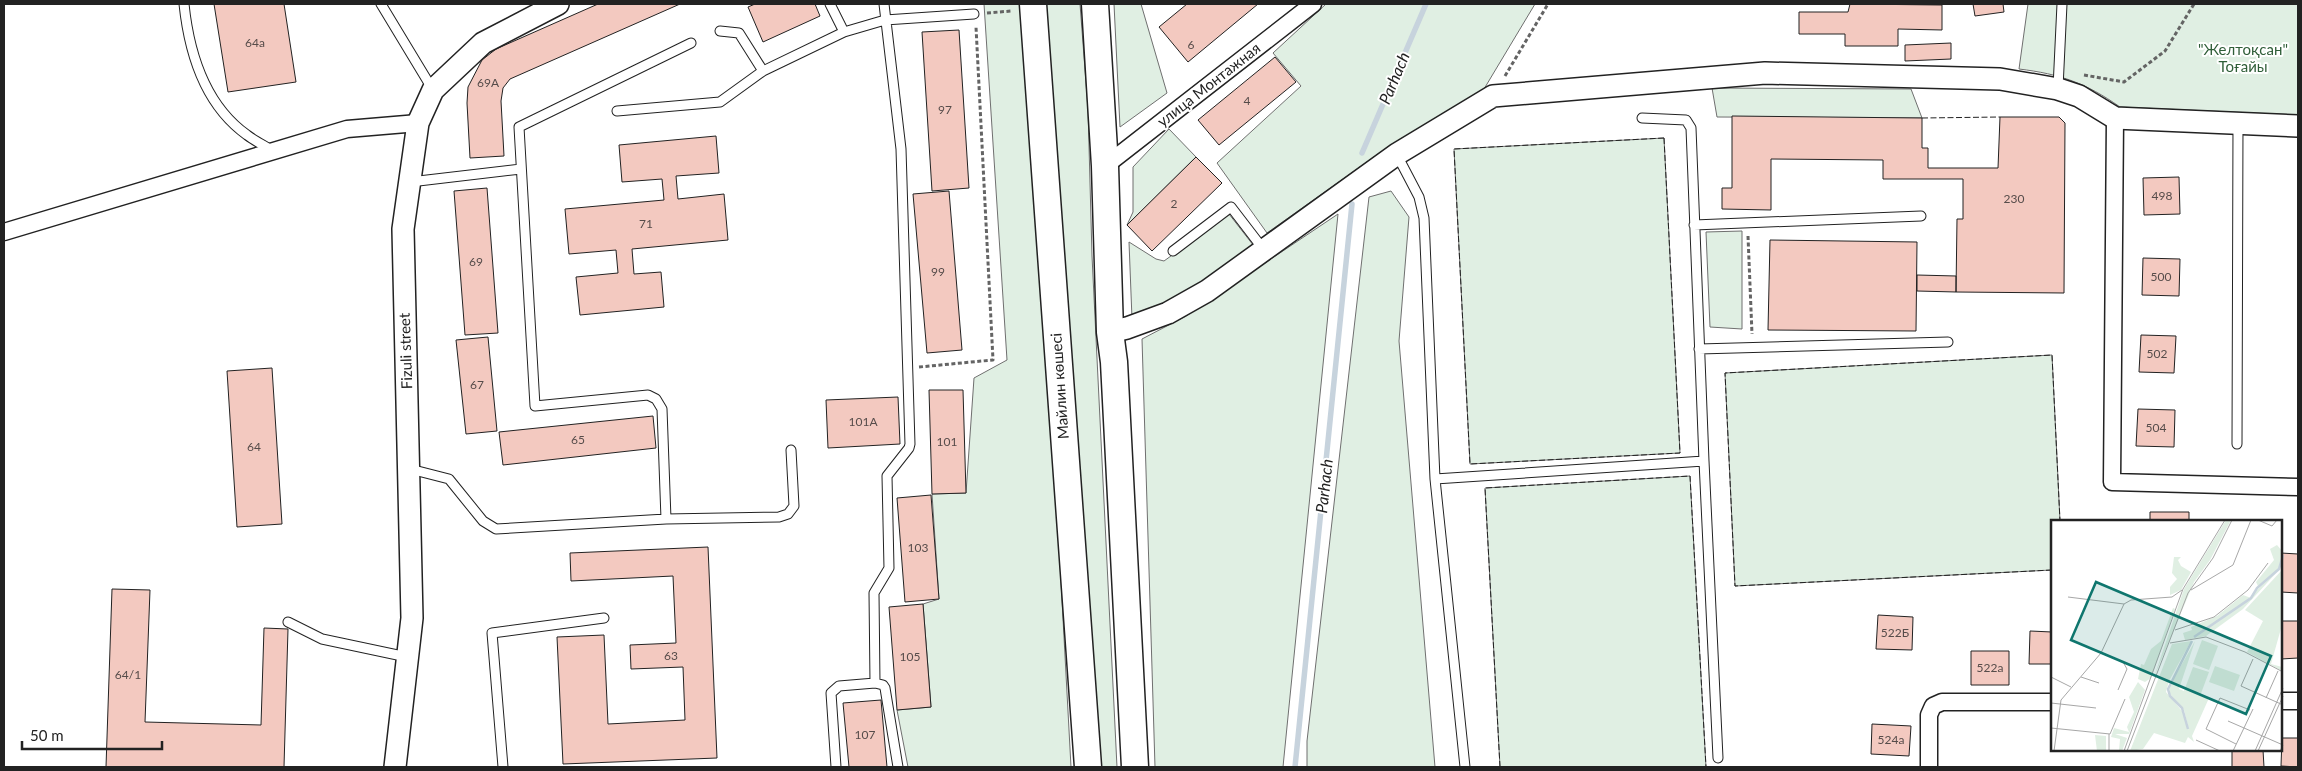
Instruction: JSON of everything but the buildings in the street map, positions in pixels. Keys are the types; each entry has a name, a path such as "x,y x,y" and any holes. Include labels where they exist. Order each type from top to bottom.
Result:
{"main road":[{"path":"1094,4 1105,166 1110,332 1114,362 1135,767"},
{"name":"Майлин көшесі","path":"1022,8 1088,767"}],"street":[{"name":"Fizuli street","path":"395,767 412,618 403,228 418,122 434,90 483,43 558,4"},
{"name":"улица Монтажная","path":"1105,166 1314,4"},
{"path":"1110,332 1168,313 1207,291 1397,154 1493,96 1765,73 2059,80 2079,96 2115,118 2298,126"},
{"path":"2115,118 2112,482 2298,487"},
{"path":"4,232 347,129 418,122"},
{"path":"2282,701 2298,701"},
{"path":"1929,767 1929,715 1933,706 1942,702 2051,702"}],"lane":[{"path":"184,4 187,34 202,80 225,115 246,135 274,151"},
{"path":"381,4 434,90"},
{"path":"830,4 844,32"},
{"path":"875,683 874,593 889,568 887,476 909,448 910,444 900,149 884,4"},
{"path":"2059,80 2062,4"},
{"path":"617,111 720,102 763,71 844,32 885,20 974,14"},
{"path":"720,30 739,33 763,71"},
{"path":"666,519 662,409 656,400 648,394 535,406 519,127 691,43"},
{"path":"1642,118 1686,120 1690,124 1718,758"},
{"path":"2237,444 2238,124"},
{"path":"1397,154 1419,197 1424,218 1435,479 1465,767"},
{"path":"410,182 521,169"},
{"path":"1173,251 1231,207 1264,250"},
{"path":"1694,225 1921,216"},
{"path":"1700,349 1948,342"},
{"path":"410,469 450,479 484,521 496,528 666,519 779,517 788,514 794,506 791,450"},
{"path":"1435,479 1704,460"},
{"path":"503,767 492,633 604,618"},
{"path":"288,622 322,639 408,657"},
{"path":"836,767 831,693 839,686 875,683 883,685 885,688 898,767"}],"path":[{"path":"1493,96 1548,4"},
{"path":"2059,80 2124,82 2165,51 2194,4"},
{"path":"908,368 993,360 977,37 974,14 1022,8"},
{"path":"1748,222 1752,348"}],"green space":[{"path":"984,4 1022,4 1048,340 1071,767 908,767 897,710 931,707 923,604 939,599 932,494 966,493 974,378 1007,360"},
{"path":"1043,4 1080,4 1088,109 1092,256 1117,767 1097,767"},
{"path":"1114,4 1141,4 1167,93 1120,127"},
{"path":"1326,4 1535,4 1484,89 1388,147 1267,233 1217,163 1301,86 1273,53"},
{"name":"\"Желтоқсан\" Тоғайы","path":"2028,4 2298,4 2298,115 2120,107 2096,92 2072,81 2019,69"},
{"path":"1712,88 1911,89 1922,118 1717,117"},
{"path":"1169,129 1196,157 1127,225 1133,212 1133,167"},
{"path":"1664,138 1680,453 1470,464 1454,149"},
{"path":"1391,191 1409,217 1399,341 1435,767 1307,767 1307,741 1369,197"},
{"path":"1229,214 1257,250 1205,286 1132,319 1129,242 1156,259 1164,261"},
{"path":"1338,214 1283,767 1155,767 1142,339 1186,316"},
{"path":"1742,231 1742,329 1710,327 1706,232"},
{"path":"2052,355 2060,520 2051,520 2051,570 1735,586 1725,373"},
{"path":"1690,476 1706,767 1500,767 1485,488"}],"waterway":[{"name":"Parhach","path":"1362,153 1426,4"},
{"name":"Parhach","path":"1295,767 1352,204"}],"fence":[{"path":"1922,118 2000,117"},
{"path":"1664,138 1680,453 1470,464 1454,149 1664,138"},
{"path":"2051,570 1735,586 1725,373 2052,355 2060,520"},
{"path":"1500,767 1485,488 1690,476 1706,767"}]}
